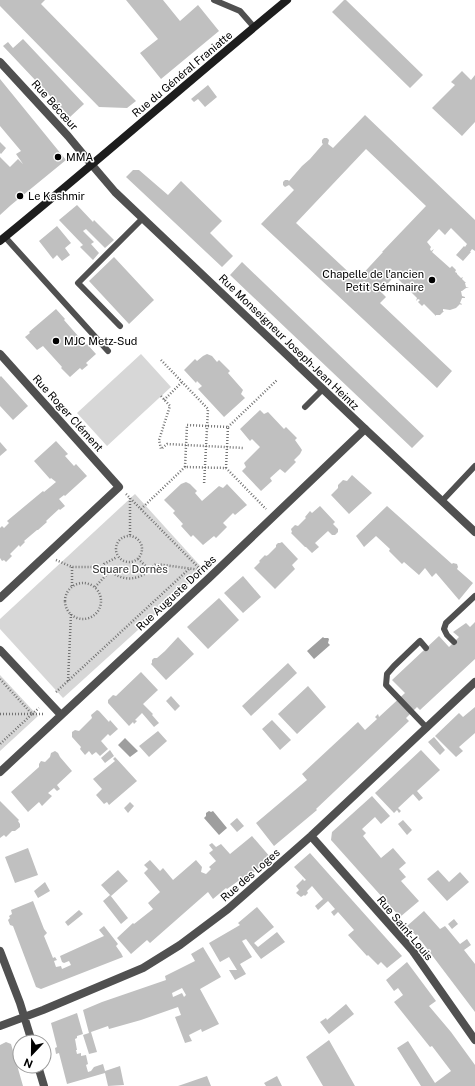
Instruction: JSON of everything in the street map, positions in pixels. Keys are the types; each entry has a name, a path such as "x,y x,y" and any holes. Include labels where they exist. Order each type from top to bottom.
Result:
{"main road":[{"name":"Rue du Général Franiatte","path":"2,239 287,0"}],"street":[{"name":"Rue Bécœur","path":"0,62 92,165"},
{"name":"Rue Monseigneur Joseph-Jean Heintz","path":"92,165 110,188 475,532"},
{"name":"Rue Roger Clément","path":"0,354 119,487"},
{"name":"Rue Auguste Dornès","path":"0,772 365,429"},
{"path":"0,598 119,487"},
{"path":"0,650 61,715"},
{"name":"Rue des Loges","path":"0,1026 143,968 180,945 228,909 311,836 475,682"},
{"name":"Rue Saint-Louis","path":"311,836 412,950 475,1040"},
{"path":"0,951 29,1034"},
{"path":"40,1074 44,1086"}],"lane":[{"path":"214,0 240,11 254,27"},
{"path":"120,326 78,283 143,218"},
{"path":"2,239 108,351"},
{"path":"306,407 323,389"},
{"path":"442,501 475,466"},
{"path":"454,642 447,636 444,629 446,623 475,596"},
{"path":"426,648 420,641 387,674 386,685 427,728"}],"path":[{"path":"161,360 208,409 204,485"},
{"path":"226,468 228,427 277,380"},
{"path":"164,400 182,382"},
{"path":"161,396 170,406 160,440 161,449 167,444 244,448"},
{"path":"141,509 185,467 187,425 228,427"},
{"path":"185,467 226,468 273,517"},
{"path":"119,487 208,578"},
{"path":"130,498 130,535"},
{"path":"130,535 136,537 140,541 142,554 138,559 131,562 124,562 118,557 115,550 117,542 122,537 130,535"},
{"path":"48,554 52,559 72,567 106,567 116,575 130,579 138,577 156,564 201,570"},
{"path":"103,567 104,564 118,557"},
{"path":"138,559 149,569"},
{"path":"72,567 72,586"},
{"path":"47,701 189,568"},
{"path":"95,587 110,571"},
{"path":"77,583 83,583 95,587 99,593 101,601 99,609 93,615 86,618 78,618 71,614 67,609 65,597 67,591 72,586 77,583"},
{"path":"68,681 71,614"},
{"path":"0,679 32,714"},
{"path":"0,714 32,714"},
{"path":"0,744 32,714"}],"green space":[{"path":"141,354 171,387 107,446 77,413"},
{"name":"Square Dornès","path":"135,494 204,570 63,698 0,629 0,619"},
{"path":"0,675 38,716 0,751"}],"shaded area":[{"path":"323,637 329,639 328,643 330,645 314,659 307,651"},
{"path":"125,738 138,751 130,757 118,745"},
{"path":"213,811 227,828 219,835 204,818 206,813"}],"building":[{"path":"0,0 45,0 41,4 136,101 127,108 99,107 0,6"},
{"path":"126,0 163,0 180,21 198,5 219,31 161,79 140,53 158,39"},
{"path":"344,0 346,0 423,75 410,88 332,12"},
{"path":"23,39 84,104 70,117 3,46 8,42 13,48"},
{"path":"462,71 471,80 475,75 475,122 462,136 432,108 455,85 451,82"},
{"path":"0,79 66,160 0,215 0,157 10,167 18,159 23,164 16,154 21,151 0,126"},
{"path":"208,85 217,97 205,107 198,99 194,102 191,99"},
{"path":"365,115 475,220 475,251 472,249 463,261 456,255 467,244 451,228 445,235 439,229 427,242 431,247 431,251 434,249 432,252 450,268 452,266 461,278 463,277 462,279 466,283 466,287 469,288 461,291 462,296 465,298 462,298 460,303 462,304 461,305 460,304 456,308 450,310 443,309 444,311 440,315 436,316 424,304 422,306 418,302 420,300 418,299 416,301 417,298 395,276 380,291 386,297 380,303 452,371 437,388 261,224 294,190 289,185 285,187 283,182 285,180 289,181 310,159 323,144 322,140 327,138 329,140 328,144 333,148","holes":["366,149 426,206 357,280 296,223"]},
{"path":"0,142 6,148 1,154 0,153"},
{"path":"133,170 139,170 168,195 181,181 222,221 210,233 233,256 222,267 126,177"},
{"path":"77,205 93,222 94,220 114,240 105,248 86,229 83,231 94,242 91,244 99,253 93,260 80,247 83,245 59,220"},
{"path":"57,226 71,243 65,248 70,255 62,261 57,255 53,259 39,241"},
{"path":"114,257 154,300 129,324 89,281"},
{"path":"242,262 424,436 412,448 230,275"},
{"name":"MJC Metz-Sud","path":"56,309 86,345 87,344 96,354 86,363 88,365 82,370 80,368 70,377 43,346 37,350 25,337"},
{"path":"207,354 212,356 217,362 219,360 230,371 228,373 243,390 241,394 245,398 224,417 198,389 202,386 197,381 196,383 184,370 195,359 197,361"},
{"path":"1,376 28,406 13,420 0,406"},
{"path":"260,410 264,414 268,412 284,429 286,427 297,438 295,440 302,450 294,460 296,462 285,473 280,469 270,478 272,481 261,491 242,471 246,467 244,463 260,447 252,439 250,441 240,429"},
{"path":"56,441 68,454 65,456 74,466 76,464 87,476 65,496 64,495 59,499 65,506 60,510 59,509 46,521 47,522 24,541 25,542 20,547 19,545 10,554 12,556 6,562 4,560 2,561 0,558 0,528 2,526 4,528 9,523 7,521 56,482 51,478 50,479 34,461"},
{"path":"0,442 7,450 0,456"},
{"path":"352,475 372,493 349,514 331,495 343,480 347,481"},
{"path":"186,482 197,491 195,493 202,501 219,486 223,488 227,484 247,505 235,515 233,513 223,523 227,527 216,538 214,536 203,545 193,535 191,537 181,526 183,524 173,513 175,511 164,500 181,484"},
{"path":"320,506 335,522 333,524 338,529 338,532 335,535 332,535 328,531 315,543 319,547 312,553 291,533 291,529 295,525 298,526 306,518 305,517 310,511 312,513"},
{"path":"387,506 452,564 457,564 457,569 473,583 459,600 436,573 432,577 425,568 419,575 404,562 402,564 389,551 390,549 376,536 364,547 356,536"},
{"path":"282,542 298,559 292,565 295,569 275,589 254,568 265,555 268,555 278,543"},
{"path":"243,576 261,597 243,613 224,593"},
{"path":"219,598 239,620 208,649 187,627"},
{"path":"475,622 475,659 420,710 417,707 406,718 409,721 316,809 317,810 274,846 256,823 307,780 302,774 358,722 365,730 377,719 375,717 378,714 379,717 405,693 392,680 439,636 449,647 459,637 453,632 466,623 470,627"},
{"path":"178,637 194,654 166,680 151,664 152,660 157,658 165,651"},
{"path":"288,663 297,673 251,716 242,706"},
{"path":"141,672 158,690 143,704 153,714 152,715 159,723 154,727 142,713 135,720 137,721 134,724 133,722 129,726 108,703 108,700 113,695 116,696"},
{"path":"308,686 326,707 297,734 278,714"},
{"path":"171,696 180,706 175,711 166,701"},
{"path":"475,707 475,733 459,747 463,751 456,757 435,736 459,713 463,717"},
{"path":"97,710 109,722 110,720 118,729 110,736 108,734 101,741 108,749 100,756 96,752 92,755 89,751 85,755 80,749 81,747 72,737 72,732 75,730 79,731 92,718 91,715"},
{"path":"272,720 291,740 280,750 262,729"},
{"path":"158,731 167,741 149,757 139,746"},
{"path":"434,737 445,750 440,755 428,742"},
{"path":"110,750 114,756 105,763 101,758"},
{"path":"421,750 440,770 417,791 423,798 419,801 413,794 398,808 401,811 399,813 397,810 394,813 375,793"},
{"path":"55,751 72,771 57,785 60,789 57,791 54,788 48,793 52,796 42,806 39,802 28,812 11,792 39,767 41,761 45,762 50,757 51,753"},
{"path":"115,757 137,781 109,805 107,802 104,804 96,795 102,789 93,779 115,761 113,759"},
{"path":"372,796 390,816 381,824 375,817 362,829 366,833 363,836 381,858 393,848 406,863 399,869 406,877 401,881 419,901 400,917 331,840 332,832"},
{"path":"0,801 19,820 20,827 15,831 12,831 6,837 4,835 0,838"},
{"path":"130,802 134,806 128,813 124,808"},
{"path":"237,818 244,826 237,832 230,824"},
{"path":"403,820 412,830 407,835 398,824"},
{"path":"252,836 271,858 243,881 241,879 227,889 226,888 213,899 208,892 150,943 147,940 131,954 117,938 133,923 134,924 153,909 148,903 160,892 144,873 148,869 144,865 150,860 160,871 163,868 173,880 196,860 202,867 201,872 206,874 211,869 209,867 216,861 209,853 213,850 209,845 212,843 216,847 221,844 230,854"},
{"path":"28,848 38,875 15,883 5,857"},
{"path":"310,853 402,956 387,968 381,962 378,965 368,955 367,956 348,935 354,930 338,912 334,916 331,912 335,909 328,901 318,910 315,906 323,899 312,886 307,891 308,893 305,896 304,895 301,897 296,893 299,890 296,886 303,879 304,881 306,880 294,867"},
{"path":"118,870 128,881 111,896 101,885"},
{"path":"438,870 449,882 460,872 469,882 447,901 427,879"},
{"path":"45,882 50,891 38,898 34,891"},
{"path":"110,895 128,918 121,924 103,901"},
{"path":"33,901 47,933 44,936 53,958 55,957 57,960 54,961 56,967 61,966 62,969 71,965 69,961 64,963 62,962 60,956 104,936 99,930 104,926 118,944 116,946 123,957 41,989 36,987 13,926 10,925 8,920 10,918 9,916 12,914 11,910"},
{"path":"257,907 274,927 254,943 258,947 277,932 285,942 261,959 246,939 242,941 252,957 240,964 246,974 235,980 229,970 237,970 229,957 220,962 209,943 240,925 238,923"},
{"path":"79,910 83,914 68,926 65,922"},
{"path":"424,911 440,929 445,926 460,944 467,939 471,945 464,950 475,964 475,1012 422,942 407,926"},
{"path":"454,919 458,924 452,929 448,924"},
{"path":"203,947 221,977 200,989 219,1024 202,1032 201,1029 189,1035 192,1041 185,1043 175,1017 181,1015 178,1007 141,1020 109,1029 108,1026 91,1032 97,1052 89,1054 83,1035 89,1033 83,1010 166,980 165,976 195,961 191,954","holes":["182,988 186,995 184,997 182,993 173,997 172,993"]},
{"path":"407,962 436,1001 429,1006 451,1032 475,1065 475,1086 421,1086 397,1048 408,1041 435,1083 451,1071 432,1046 430,1047 394,1002 403,995 398,988 394,991 386,980"},
{"path":"346,1004 354,1014 329,1034 320,1022 326,1018 327,1020"},
{"path":"77,1013 83,1034 77,1036 75,1039 76,1050 77,1054 81,1053 81,1056 86,1055 88,1072 94,1067 103,1064 105,1071 120,1066 124,1085 108,1086 105,1073 67,1084 59,1053 56,1054 55,1048 57,1047 51,1023"},
{"path":"329,1040 355,1086 323,1086 306,1057"},
{"path":"6,1042 11,1044 12,1074 20,1074 23,1086 0,1086 0,1045"},
{"path":"207,1076 211,1086 178,1086"},
{"path":"277,1076 282,1086 266,1086 264,1083"}],"place":[{"name":"MMA","path":"58,157"},
{"name":"Le Kashmir","path":"20,196"},
{"name":"Chapelle de l'ancien Petit Séminaire","path":"432,280"},
{"name":"MJC Metz-Sud","path":"56,341"}]}
